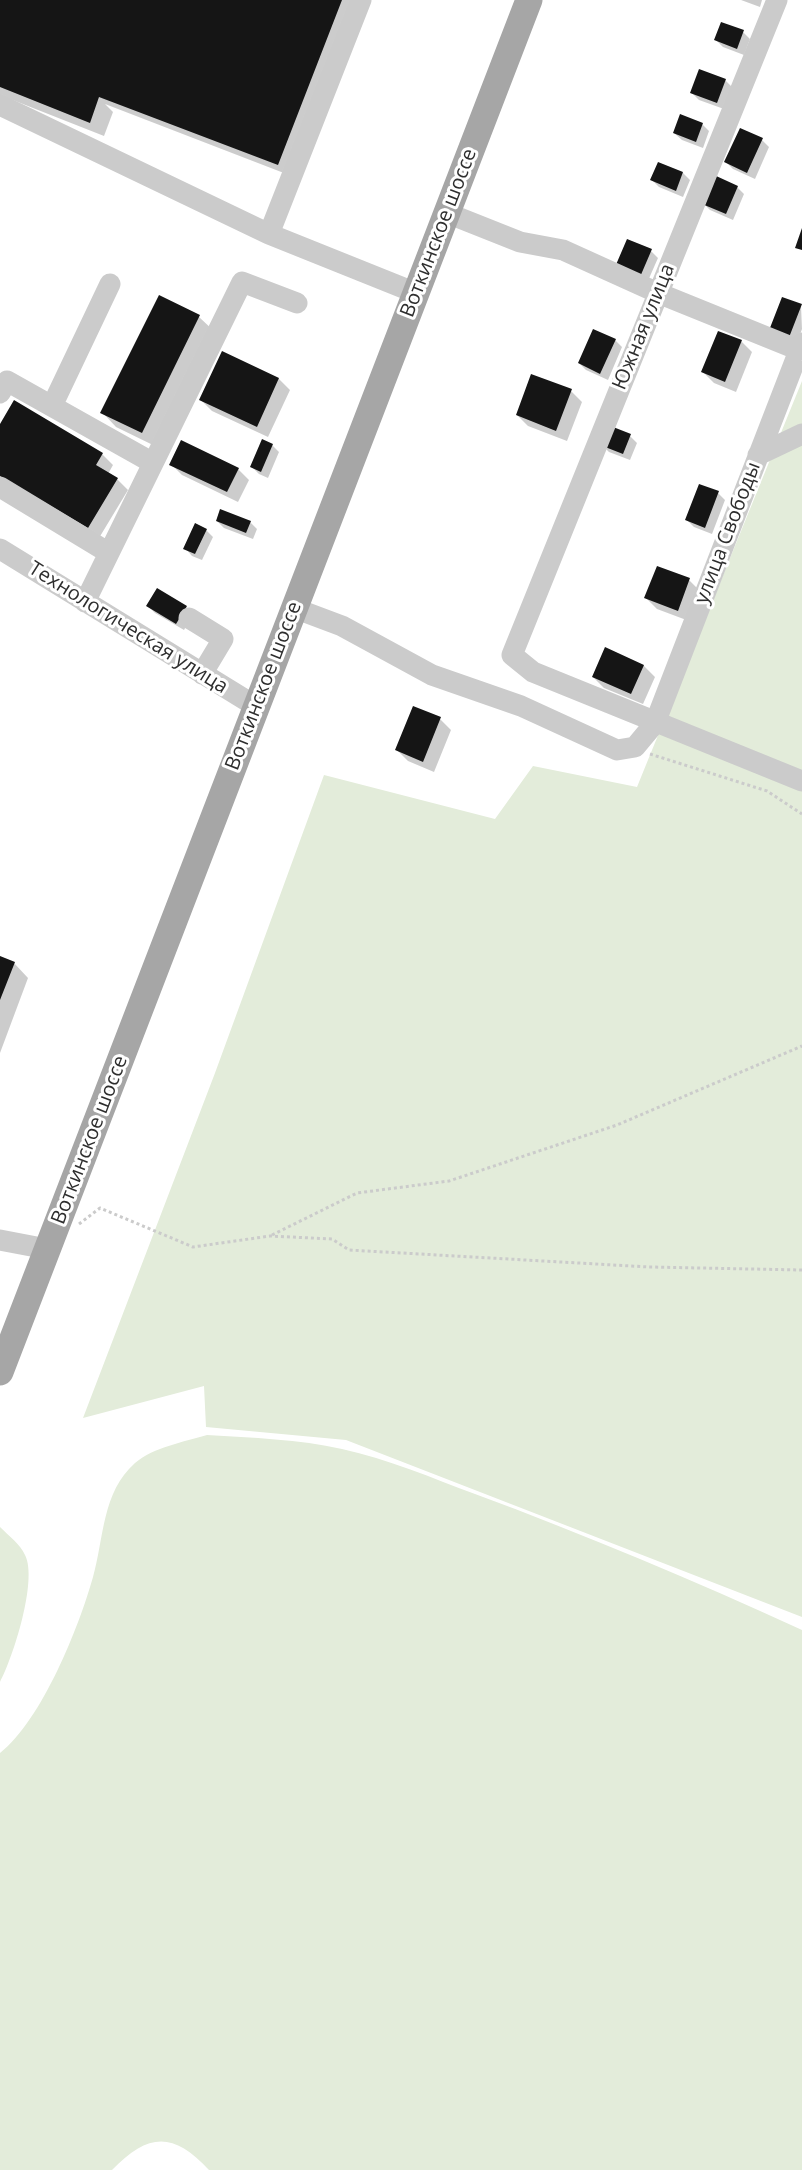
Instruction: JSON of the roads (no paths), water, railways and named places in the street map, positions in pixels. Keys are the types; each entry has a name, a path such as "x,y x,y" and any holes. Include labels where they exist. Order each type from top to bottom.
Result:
{"main road":[{"name":"Воткинское шоссе","path":"0,1372 529,0"}],"street":[{"path":"269,234 362,0"},
{"name":"Южная улица","path":"655,723 533,672 512,655 777,0"},
{"path":"0,105 269,234 416,293"},
{"path":"447,213 520,242 563,250 658,293 800,347"},
{"path":"86,602 242,282 297,303"},
{"path":"52,406 110,284"},
{"name":"улица Свободы","path":"294,608 342,626 432,675 521,706 617,750 635,747 655,723 800,347"},
{"path":"0,393 7,381 153,463"},
{"path":"758,455 802,434"},
{"path":"0,487 109,553"},
{"name":"Технологическая улица","path":"0,549 256,707"},
{"path":"189,618 223,639 202,674"},
{"path":"655,723 802,781"},
{"path":"0,1240 47,1249"}]}
